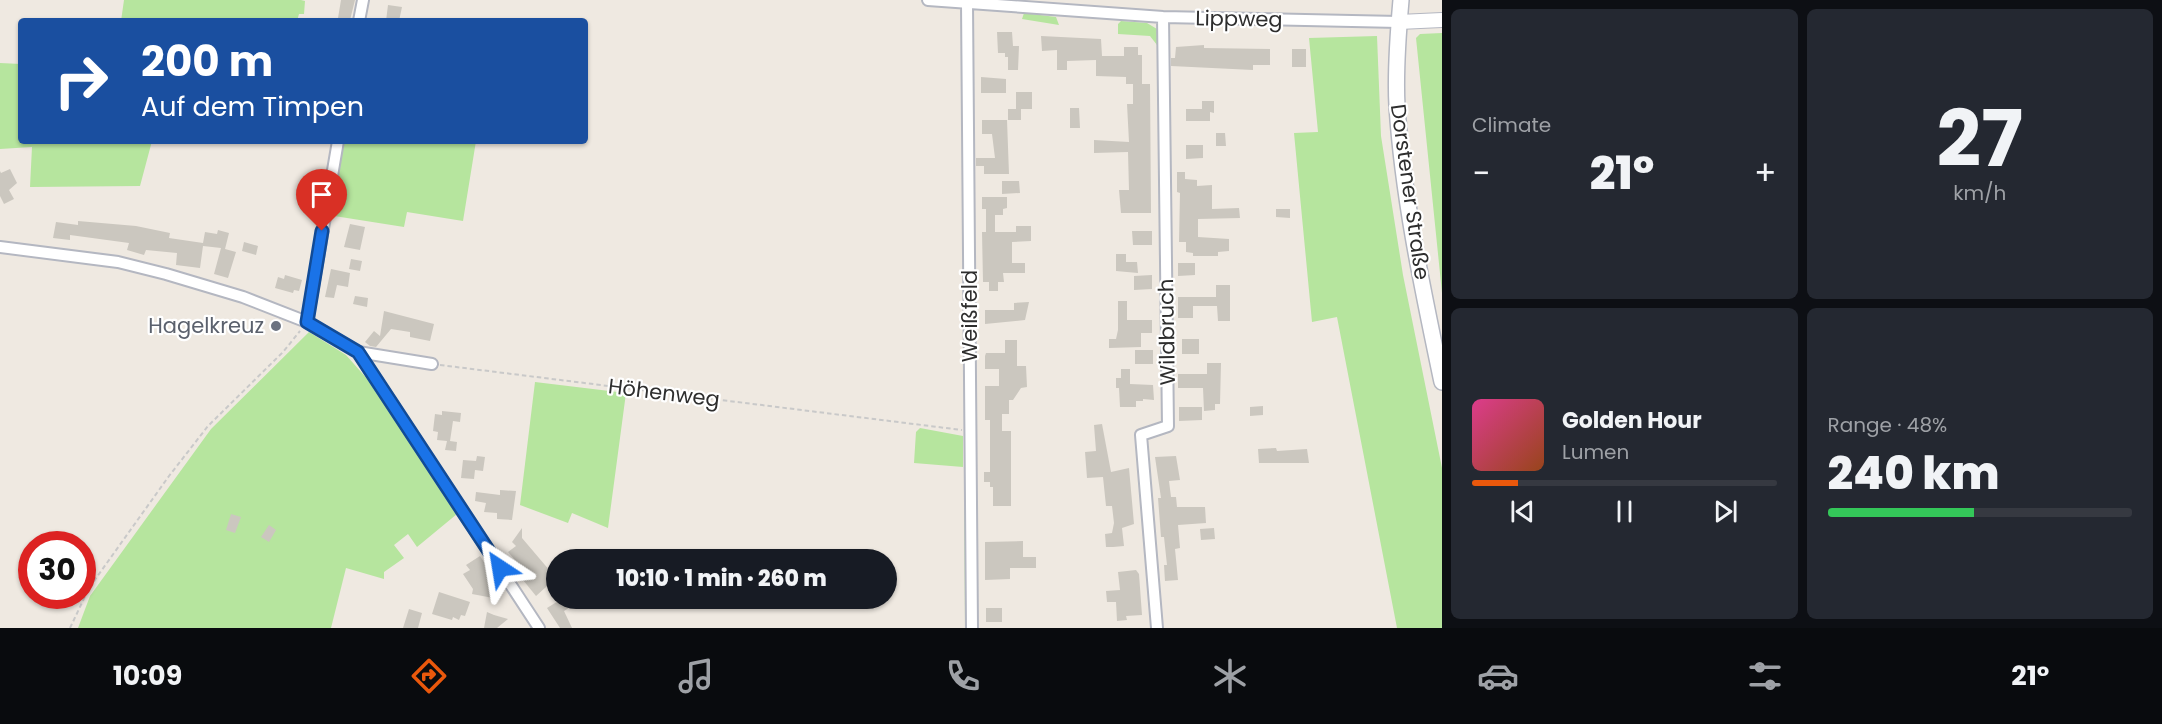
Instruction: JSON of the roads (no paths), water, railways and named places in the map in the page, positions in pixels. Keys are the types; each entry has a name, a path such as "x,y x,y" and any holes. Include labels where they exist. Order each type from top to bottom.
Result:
{"main road":[{"name":"Dorstener Straße","path":"1401,0 1397,104 1407,197 1442,382"}],"street":[{"path":"360,18 363,0"},
{"name":"Lippweg","path":"928,0 1163,17 1399,22 1442,20"},
{"name":"Weißfeld","path":"967,3 972,628"},
{"name":"Wildbruch","path":"1157,628 1141,435 1168,426 1163,17"},
{"path":"307,322 337,144"},
{"path":"0,247 118,262 243,297 307,322 358,352 432,364"},
{"path":"358,352 539,628"}],"place":[{"name":"Hagelkreuz","path":"276,326"}]}
